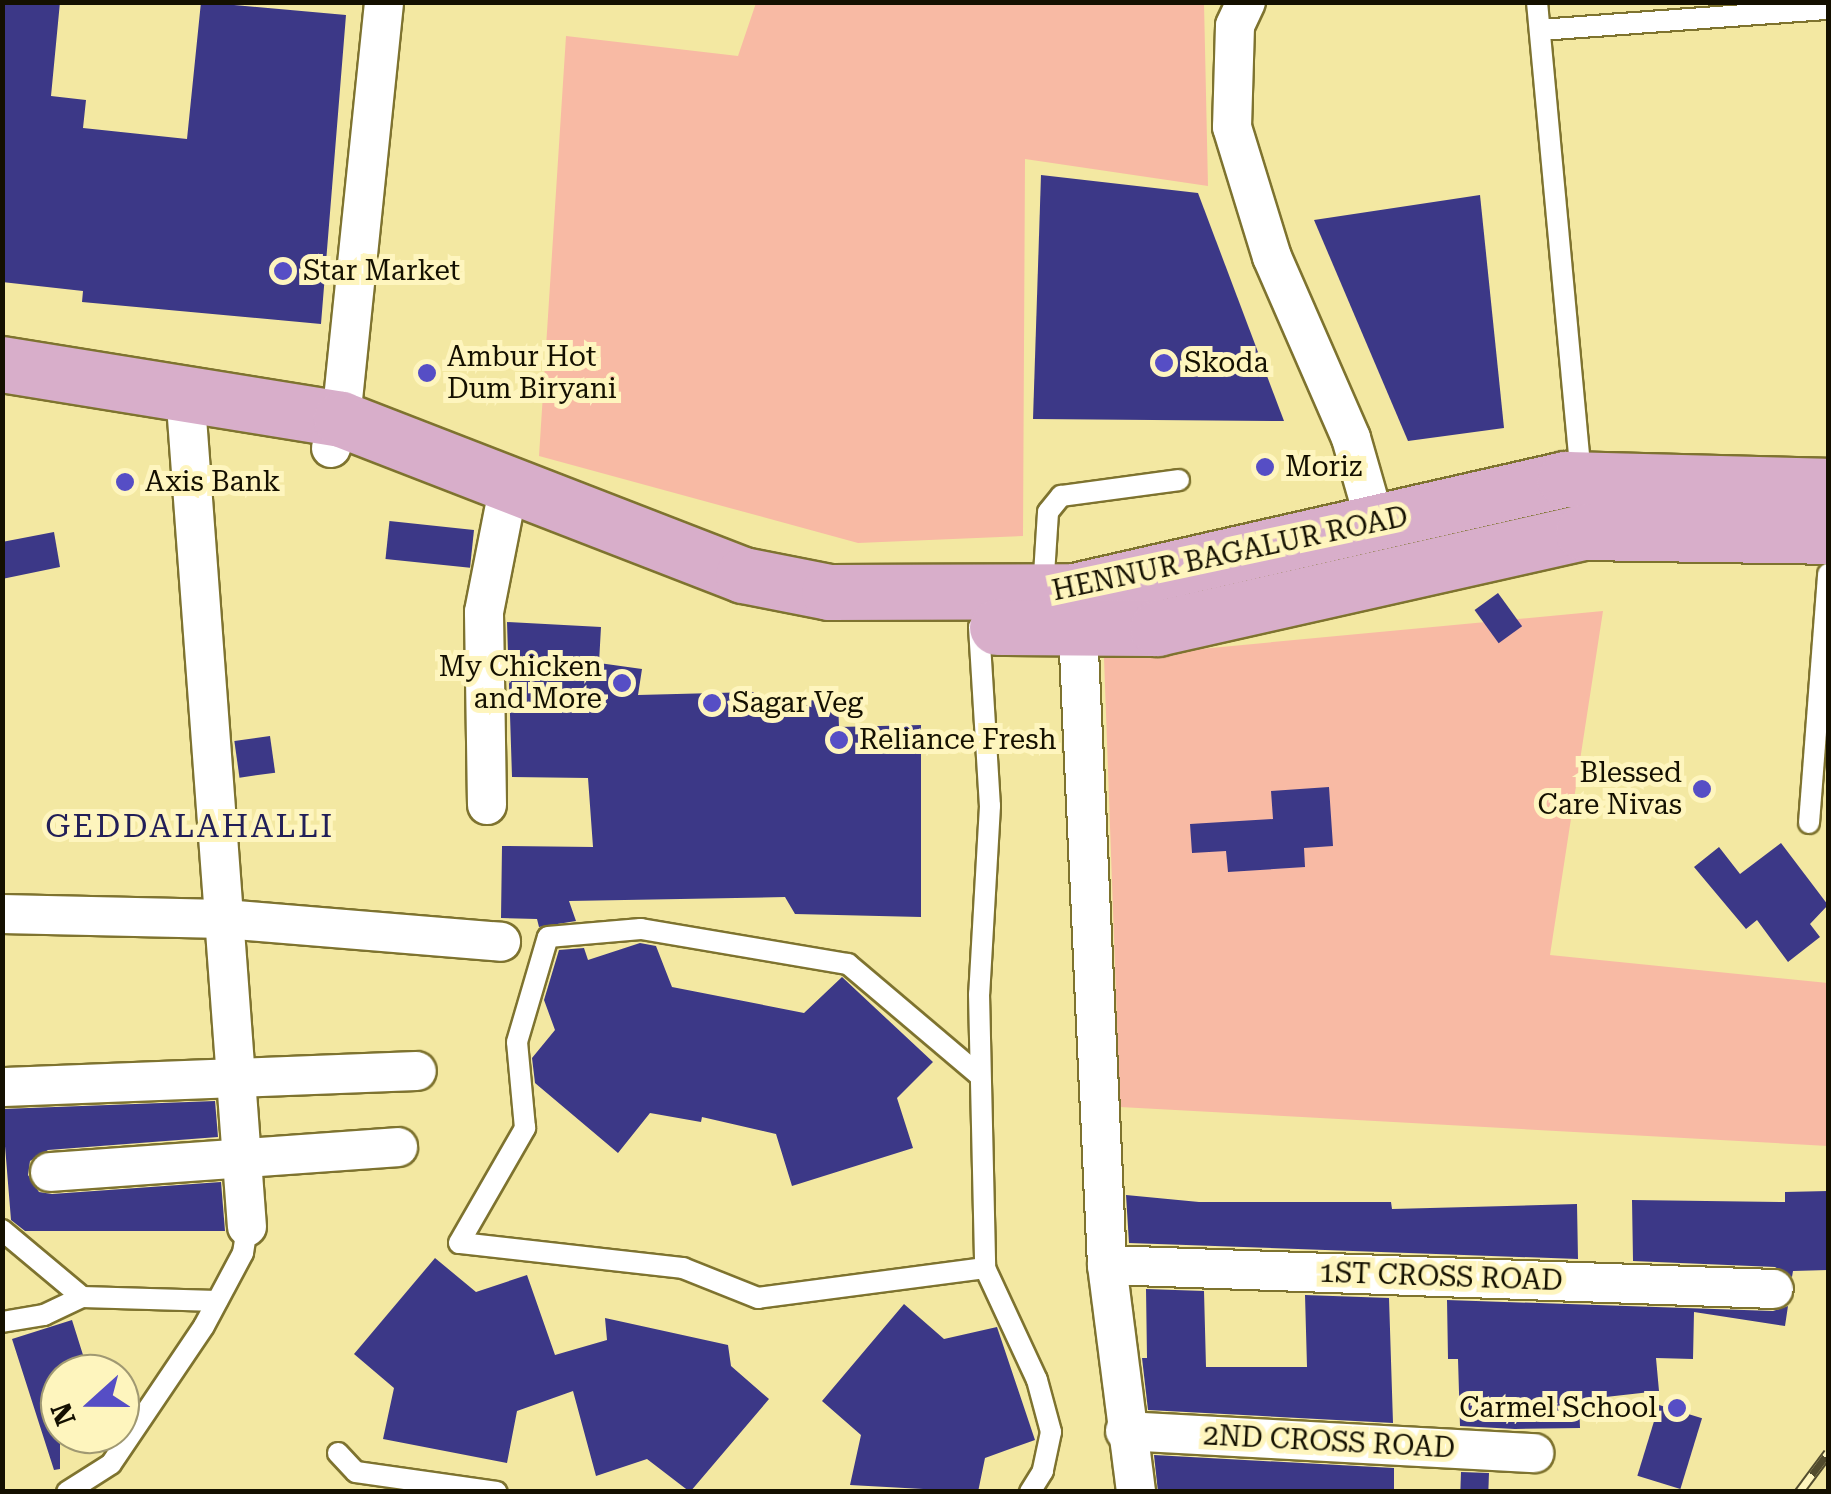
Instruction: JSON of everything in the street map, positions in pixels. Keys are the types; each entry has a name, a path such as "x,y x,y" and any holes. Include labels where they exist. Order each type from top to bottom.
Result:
{"main road":[{"name":"HENNUR BAGALUR ROAD","path":"2,364 336,433 742,575 828,592 1066,604 1158,628 1583,532 1828,536"},
{"name":"HENNUR BAGALUR ROAD","path":"2,396 186,405"},
{"name":"HENNUR BAGALUR ROAD","path":"336,433 504,510 738,608 827,624 979,627 1376,526 1581,480 1828,486"}],"street":[{"path":"336,433 384,2"},
{"path":"1246,2 1235,26 1232,127 1272,257 1352,438 1376,526"},
{"path":"186,405 247,1226"},
{"path":"487,805 484,612 504,510"},
{"path":"1066,604 1107,1265 1125,1431 1136,1492"},
{"path":"2,914 224,919 501,942"},
{"path":"2,1087 236,1082 417,1071"},
{"path":"50,1172 241,1162 398,1147"},
{"name":"1ST CROSS ROAD","path":"1107,1265 1774,1289"},
{"name":"2ND CROSS ROAD","path":"1125,1431 1534,1453"}],"lane":[{"path":"1537,2 1581,480"},
{"path":"1540,30 1828,9"},
{"path":"1066,604 1048,512 1061,496 1179,480"},
{"path":"1808,823 1828,574"},
{"path":"979,627 990,806 979,1074 984,1268 1037,1380 1050,1432 1043,1471 1030,1492"},
{"path":"979,1074 848,964 641,929 548,937 517,1042 525,1128 459,1243 683,1268 758,1298 984,1268"},
{"path":"67,1492 112,1464 243,1254 247,1226"},
{"path":"2,1230 82,1297"},
{"path":"2,1322 44,1315 82,1297 216,1301"},
{"path":"338,1453 356,1472 496,1492"}],"shaded area":[{"path":"756,3 1204,3 1208,186 1025,159 1023,536 858,543 539,456 566,36 738,56"},
{"path":"1603,611 1550,955 1828,983 1828,1146 1120,1107 1104,658"}],"building":[{"path":"2,2 60,2 51,96 86,100 83,128 187,139 201,2 346,15 321,324 82,302 83,291 2,282"},
{"path":"1041,175 1198,193 1284,421 1033,419"},
{"path":"1480,195 1504,428 1408,441 1314,220"},
{"path":"389,521 474,530 470,568 385,559"},
{"path":"54,532 60,567 2,579 2,542"},
{"path":"1498,593 1522,626 1499,643 1475,610"},
{"path":"507,622 601,627 599,663 642,669 638,695 754,692 754,701 838,700 839,727 921,725 921,917 795,914 785,897 569,901 576,921 539,927 537,919 501,918 502,846 593,847 588,778 512,777"},
{"path":"270,736 275,773 239,778 234,741"},
{"path":"1329,787 1333,846 1304,848 1305,867 1228,872 1226,851 1192,853 1190,824 1273,819 1271,791"},
{"path":"1781,843 1828,905 1810,924 1820,937 1788,962 1757,920 1746,929 1694,867 1719,847 1740,874"},
{"path":"640,943 656,946 672,987 804,1013 842,977 933,1062 897,1098 913,1148 792,1186 776,1134 702,1117 701,1122 650,1113 618,1153 535,1083 532,1058 555,1030 544,1000 559,950 584,948 588,960"},
{"path":"215,1101 218,1137 48,1150 30,1161 28,1175 39,1192 52,1194 221,1182 225,1231 25,1231 11,1220 2,1109"},
{"path":"1828,1191 1828,1270 1793,1271 1792,1277 1775,1267 1633,1261 1632,1200 1785,1202 1785,1192"},
{"path":"1126,1195 1199,1202 1391,1202 1392,1209 1577,1204 1578,1259 1129,1243"},
{"path":"435,1258 476,1292 527,1275 555,1355 607,1340 605,1318 728,1345 731,1366 769,1399 690,1492 647,1459 596,1476 573,1391 517,1411 507,1463 383,1439 394,1388 354,1354"},
{"path":"1146,1289 1204,1291 1206,1367 1307,1367 1305,1295 1389,1298 1393,1423 1148,1410 1142,1358 1147,1358"},
{"path":"1447,1300 1773,1311 1788,1306 1785,1326 1694,1312 1693,1359 1656,1358 1659,1391 1579,1400 1580,1428 1515,1429 1460,1426 1458,1359 1448,1359"},
{"path":"904,1304 944,1339 997,1327 1035,1440 985,1458 978,1492 850,1485 861,1435 822,1401"},
{"path":"72,1320 83,1354 40,1354 40,1426 12,1339"},
{"path":"1659,1405 1702,1418 1680,1489 1637,1476"},
{"path":"49,1454 60,1454 60,1469 54,1470"},
{"path":"1154,1455 1394,1468 1394,1492 1158,1492"},
{"path":"1461,1472 1489,1473 1488,1492 1460,1492"}],"railway":[{"path":"1799,1492 1828,1453"}],"place":[{"name":"Star Market","path":"283,271"},
{"name":"Skoda","path":"1164,363"},
{"name":"Ambur Hot Dum Biryani","path":"427,373"},
{"name":"Moriz","path":"1265,467"},
{"name":"Axis Bank","path":"125,482"},
{"name":"My Chicken and More","path":"622,683"},
{"name":"Sagar Veg","path":"712,703"},
{"name":"Reliance Fresh","path":"839,740"},
{"name":"Blessed Care Nivas","path":"1702,789"},
{"name":"Carmel School","path":"1677,1408"}],"district":[{"name":"GEDDALAHALLI","path":"190,826"}]}
